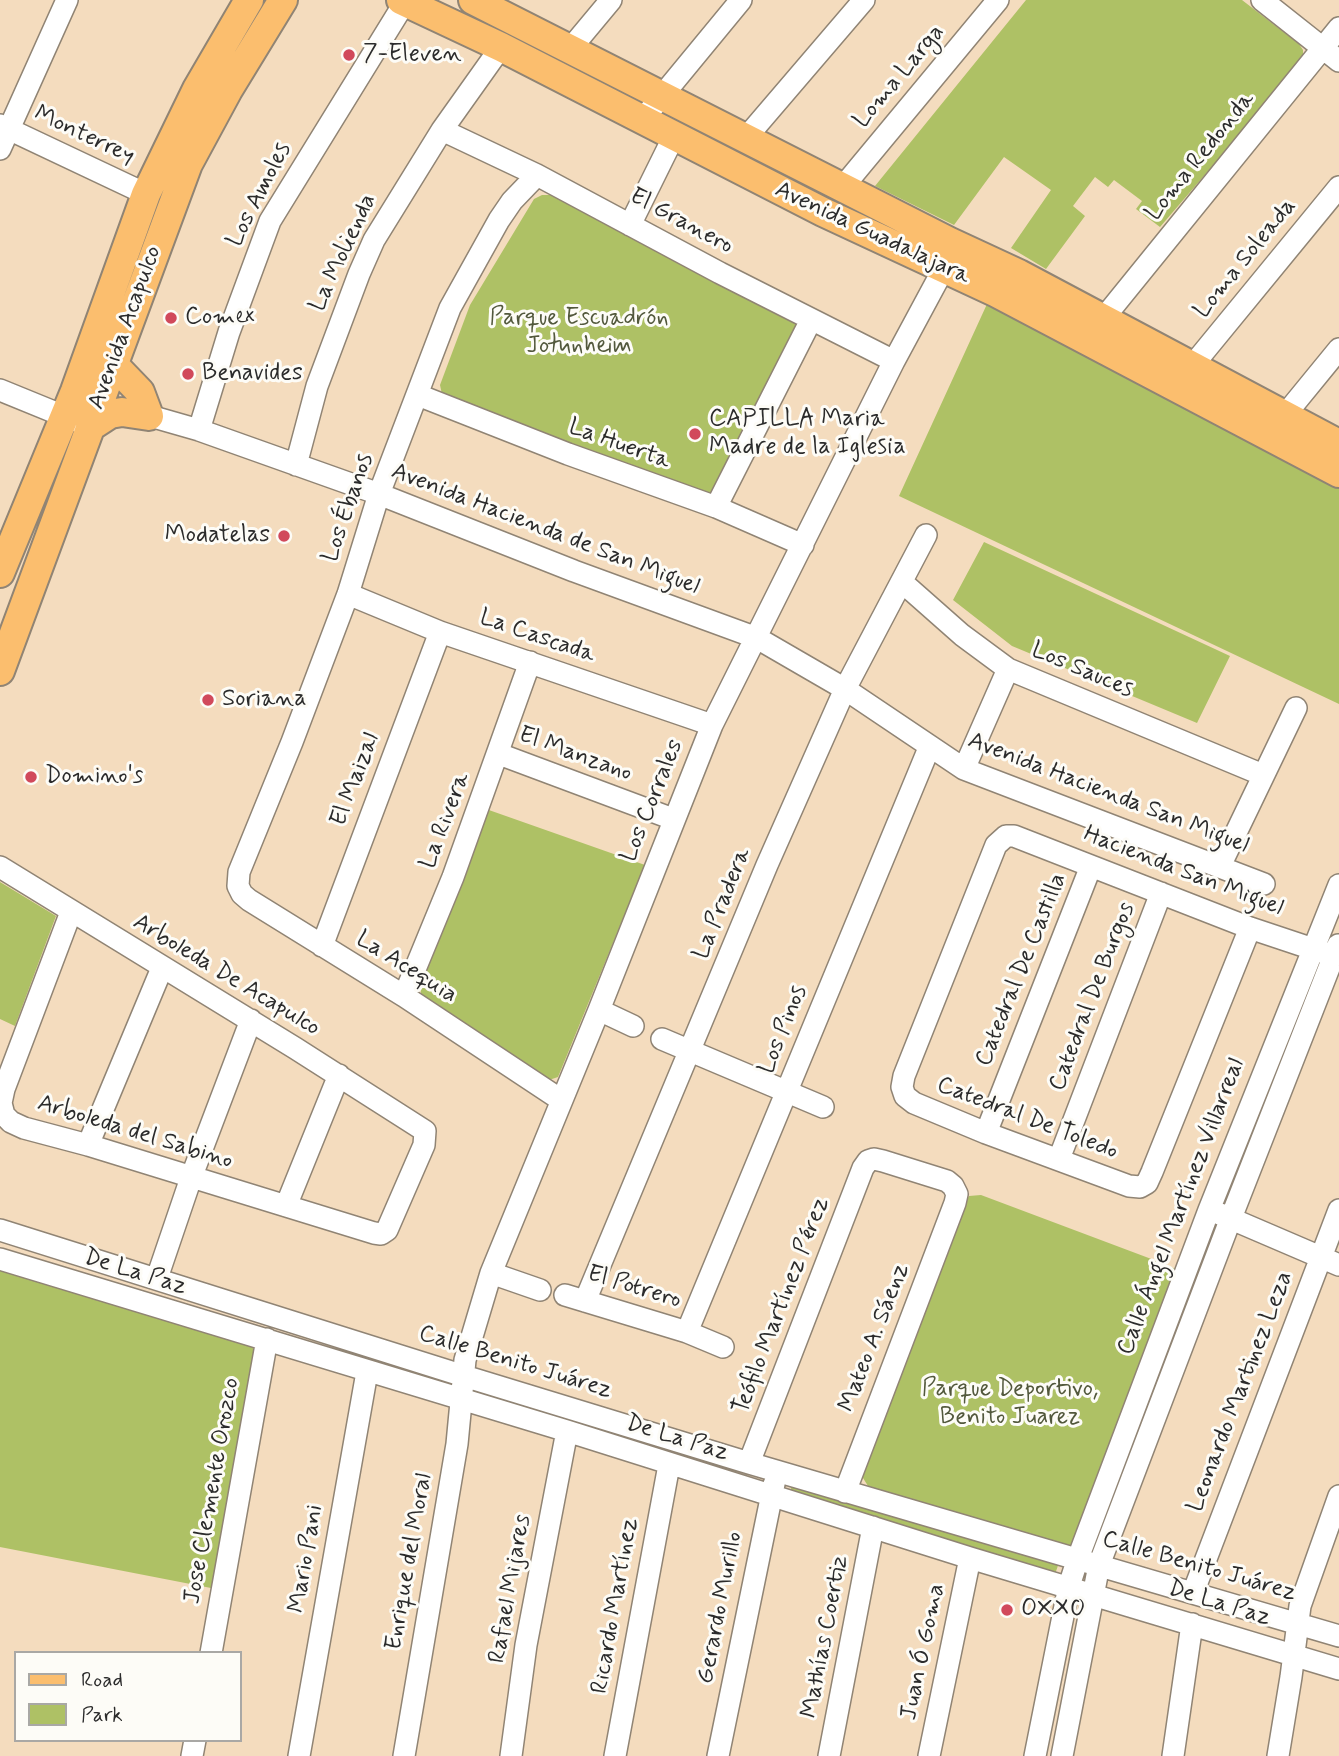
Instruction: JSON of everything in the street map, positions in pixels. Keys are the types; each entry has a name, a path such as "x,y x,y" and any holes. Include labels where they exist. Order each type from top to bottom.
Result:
{"main road":[{"name":"Avenida Acapulco","path":"2,661 146,194 197,89 249,0"},
{"name":"Avenida Acapulco","path":"1,575 82,408 114,365 188,164 228,90 283,0"},
{"name":"Avenida Guadalajara","path":"403,1 501,47 823,212 997,293 1339,473"},
{"name":"Avenida Guadalajara","path":"478,1 842,188 1019,274 1339,444"},
{"path":"82,408 110,414 122,412 149,416 140,392 114,365"}],"street":[{"path":"3,135 67,0"},
{"path":"571,48 611,0"},
{"path":"643,119 741,0"},
{"path":"745,139 864,0"},
{"name":"Loma Larga","path":"842,188 998,0"},
{"path":"1262,0 1331,55"},
{"name":"Los Amoles","path":"199,430 229,332 270,221 403,1"},
{"name":"Loma Redonda","path":"1103,318 1331,55 1339,28"},
{"name":"La Molienda","path":"296,464 317,386 359,274 390,211 442,130 501,47"},
{"name":"El Granero","path":"442,130 537,176 894,361"},
{"name":"Monterrey","path":"3,135 146,194"},
{"path":"631,225 674,136"},
{"name":"Los Ébanos","path":"239,872 348,594 379,494 450,308 512,201 537,176"},
{"name":"Loma Soleada","path":"1194,365 1339,187"},
{"name":"Los Corrales","path":"464,1377 472,1332 491,1273 712,725 894,361 944,268"},
{"path":"716,508 811,320"},
{"path":"1285,415 1339,349"},
{"path":"0,390 82,408"},
{"name":"La Huerta","path":"418,395 716,508 803,545"},
{"name":"Avenida Hacienda de San Miguel","path":"149,416 199,430 379,494 575,571 757,638"},
{"name":"La Pradera","path":"575,1298 691,1050 767,866 845,689 926,535"},
{"name":"Los Sauces","path":"902,582 962,635 1008,668 1263,775"},
{"name":"La Cascada","path":"348,594 440,632 712,725"},
{"name":"El Maizal","path":"322,946 440,632"},
{"name":"Avenida Hacienda San Miguel","path":"757,638 845,689 964,769 1265,884"},
{"name":"La Rivera","path":"404,996 453,877 530,662"},
{"path":"964,769 1008,668"},
{"path":"1220,866 1296,708"},
{"name":"Los Pinos","path":"687,1332 929,748"},
{"name":"El Manzano","path":"499,754 673,819"},
{"name":"Hacienda San Miguel","path":"1014,836 1250,928 1312,948 1336,949"},
{"name":"Catedral De Toledo","path":"1014,836 1000,838 996,845 904,1076 902,1087 905,1096 914,1104 986,1133 1129,1186 1140,1187 1147,1182 1250,928"},
{"name":"Catedral De Castilla","path":"986,1133 1091,866"},
{"name":"Arboleda De Acapulco","path":"0,867 251,1020 425,1131 424,1145 391,1224 381,1234"},
{"name":"La Acequia","path":"239,872 238,886 242,894 404,996 561,1100"},
{"name":"Calle Ángel Martínez Villarreal","path":"1035,1756 1069,1586 1078,1558 1209,1210 1312,948 1333,916 1339,885"},
{"name":"Catedral De Burgos","path":"1059,1159 1161,892"},
{"name":"Arboleda del Sabino","path":"71,912 4,1089 1,1103 4,1115 24,1128 381,1234"},
{"path":"1062,1756 1099,1565 1336,949"},
{"path":"88,1145 162,968"},
{"path":"599,1010 633,1026"},
{"path":"157,1278 191,1178 251,1020"},
{"path":"662,1039 823,1107"},
{"path":"286,1206 339,1075"},
{"name":"Teófilo Martínez Pérez","path":"749,1463 868,1161 874,1159 947,1181 957,1194 956,1203"},
{"name":"Mateo A. Sáenz","path":"845,1492 956,1203"},
{"path":"1209,1210 1330,1261"},
{"name":"Leonardo Martinez Leza","path":"1194,1593 1330,1261 1339,1210"},
{"name":"Calle Benito Juárez","path":"0,1230 464,1377 845,1492 1339,1636"},
{"name":"De La Paz","path":"0,1259 1339,1669"},
{"path":"491,1273 540,1290"},
{"name":"El Potrero","path":"575,1298 687,1332 723,1347"},
{"name":"Jose Clemente Orozco","path":"211,1651 267,1339"},
{"name":"Mario Pani","path":"299,1756 367,1372"},
{"name":"Enrique del Moral","path":"404,1756 463,1400 464,1377"},
{"name":"Rafael Mijares","path":"511,1756 526,1645 567,1431"},
{"name":"Ricardo Martínez","path":"615,1756 669,1465"},
{"name":"Gerardo Murillo","path":"718,1756 777,1471"},
{"path":"1278,1756 1300,1606 1339,1496"},
{"name":"Mathías Coertiz","path":"830,1756 873,1527"},
{"name":"Juan Ó Goma","path":"929,1756 970,1558"},
{"path":"1172,1756 1192,1624"}],"green space":[{"path":"1026,0 1242,0 1299,44 1303,50 1303,58 1160,227 1136,209 1142,201 1114,180 1108,187 1095,177 1073,206 1085,216 1046,269 1011,248 1051,190 1004,157 954,225 875,186"},
{"name":"Parque Escuadrón Jotunheim","path":"550,195 798,324 716,497 443,399 440,385 470,305 534,199"},
{"path":"987,304 1339,485 1339,704 899,496"},
{"path":"984,542 1230,656 1197,723 1012,646 953,600"},
{"path":"486,809 645,865 558,1077 549,1080 422,998 420,987"},
{"path":"0,882 56,916 15,1026 0,1019"},
{"name":"Parque Deportivo, Benito Juarez","path":"981,1195 1178,1271 1075,1543 1068,1546 868,1486 863,1478 863,1470 963,1207 969,1196"},
{"path":"0,1270 252,1344 257,1363 211,1588 0,1547"},
{"path":"794,1481 1061,1557 1054,1577 790,1491"}],"place":[{"name":"7-Eleven","path":"349,55"},
{"name":"Comex","path":"171,318"},
{"name":"Benavides","path":"188,374"},
{"name":"CAPILLA Maria Madre de la Iglesia","path":"695,434"},
{"name":"Modatelas","path":"284,536"},
{"name":"Soriana","path":"208,700"},
{"name":"Domino's","path":"31,777"},
{"name":"OXXO","path":"1007,1610"}]}
